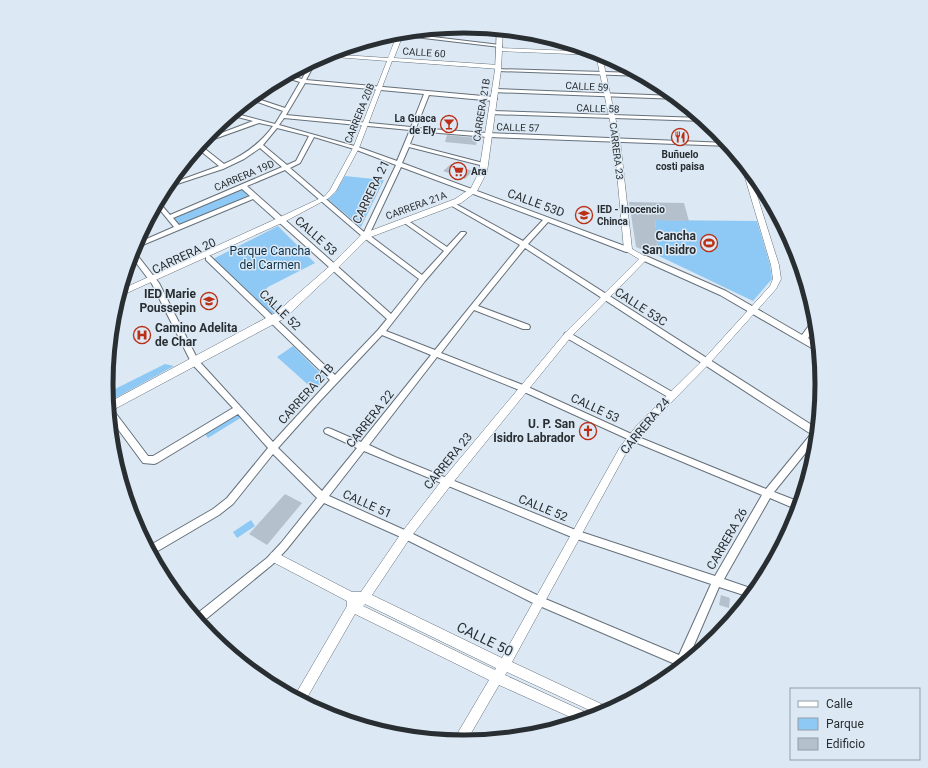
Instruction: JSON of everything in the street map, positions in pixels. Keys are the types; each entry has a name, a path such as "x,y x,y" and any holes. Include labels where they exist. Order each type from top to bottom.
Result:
{"main road":[{"name":"CARRERA 21B","path":"472,191 480,179 484,164 498,68 500,35"},
{"name":"CARRERA 21A","path":"365,236 452,204 472,191"},
{"name":"CARRERA 21","path":"114,405 281,315 334,268 365,236"}],"street":[{"path":"419,36 500,48 576,52"},
{"name":"CARRERA 20B","path":"324,199 336,188 356,148 397,40"},
{"name":"CALLE 60","path":"341,56 498,68 630,75"},
{"name":"CARRERA 23","path":"601,61 617,140 628,250"},
{"path":"177,183 243,156 259,144 283,116 310,69"},
{"path":"292,78 303,81 379,89 427,93 494,95"},
{"name":"CARRERA 21","path":"365,236 399,164 427,93"},
{"name":"CALLE 59","path":"494,95 667,98"},
{"path":"257,100 286,110"},
{"name":"CALLE 58","path":"492,113 695,120"},
{"name":"CALLE 53D","path":"238,116 356,148 628,250 723,293 813,345"},
{"name":"CALLE 57","path":"283,116 488,135 720,145"},
{"path":"214,138 259,121"},
{"name":"CARRERA 19D","path":"169,218 244,187 298,162 312,135"},
{"path":"259,144 365,236 423,279"},
{"path":"407,145 484,164"},
{"path":"203,150 222,165"},
{"name":"CARRERA 24","path":"463,735 497,678 623,450 671,395 706,362 774,287 777,279 775,266 749,179"},
{"name":"CALLE 53","path":"244,187 391,318"},
{"path":"143,244 254,196"},
{"name":"CARRERA 20","path":"125,292 208,258 324,199"},
{"name":"CALLE 53C","path":"452,204 524,244 812,430"},
{"path":"160,207 178,228"},
{"name":"CARRERA 22","path":"201,616 275,556 323,498 524,244 548,219"},
{"name":"CARRERA 20","path":"124,296 282,221"},
{"path":"405,221 448,251"},
{"name":"CARRERA 21B","path":"154,548 216,512 230,501 273,448 381,332 423,279 463,233"},
{"name":"CALLE 52","path":"208,258 335,380"},
{"name":"CARRERA 23","path":"364,597 406,535 446,482 525,389 568,335 644,258"},
{"name":"CALLE 51","path":"137,259 154,281 195,362 273,448 323,498 406,535 539,601 677,663"},
{"path":"473,307 526,327"},
{"path":"803,339 810,329"},
{"name":"CALLE 53","path":"381,332 435,355 525,389 633,438 793,504"},
{"path":"568,335 671,395"},
{"path":"115,417 146,460 154,460 239,409"},
{"name":"CALLE 52","path":"328,432 577,535 747,591"},
{"name":"CARRERA 26","path":"685,656 717,582 768,493 810,442"},
{"name":"CALLE 50","path":"275,556 352,602 497,678 579,715"},
{"name":"CALLE 50","path":"352,602 364,597 504,665 598,708"},
{"path":"302,695 348,612 352,602"}],"green space":[{"path":"345,176 384,180 361,227 326,198 335,193"},
{"path":"242,189 249,196 180,226 173,218"},
{"path":"655,220 757,221 770,265 772,279 753,301 659,256"},
{"name":"Parque Cancha del Carmen","path":"278,226 315,263 268,287 259,297 280,309 272,314 213,259"},
{"path":"293,346 326,379 314,390 277,357"},
{"path":"165,364 174,366 114,399 113,390"},
{"path":"238,412 242,417 208,438 204,433"},
{"path":"251,520 255,526 237,538 233,532"}],"building":[{"path":"447,135 478,138 476,145 445,142"},
{"name":"Ara","path":"451,164 473,171 465,179 443,171"},
{"path":"629,202 684,203 689,221 655,220 659,256 636,247"},
{"path":"285,494 302,503 267,545 249,534"},
{"path":"721,595 730,598 729,608 719,605"}],"place":[{"name":"La Guaca de Ely","path":"449,124"},
{"name":"Buñuelo costi paisa","path":"680,137"},
{"name":"Ara","path":"458,171"},
{"name":"IED - Inocencio Chinca","path":"584,215"},
{"name":"Cancha San Isidro","path":"709,243"},
{"name":"IED Marie Poussepin","path":"209,301"},
{"name":"Camino Adelita de Char","path":"142,335"},
{"name":"U. P. San Isidro Labrador","path":"588,431"}]}
